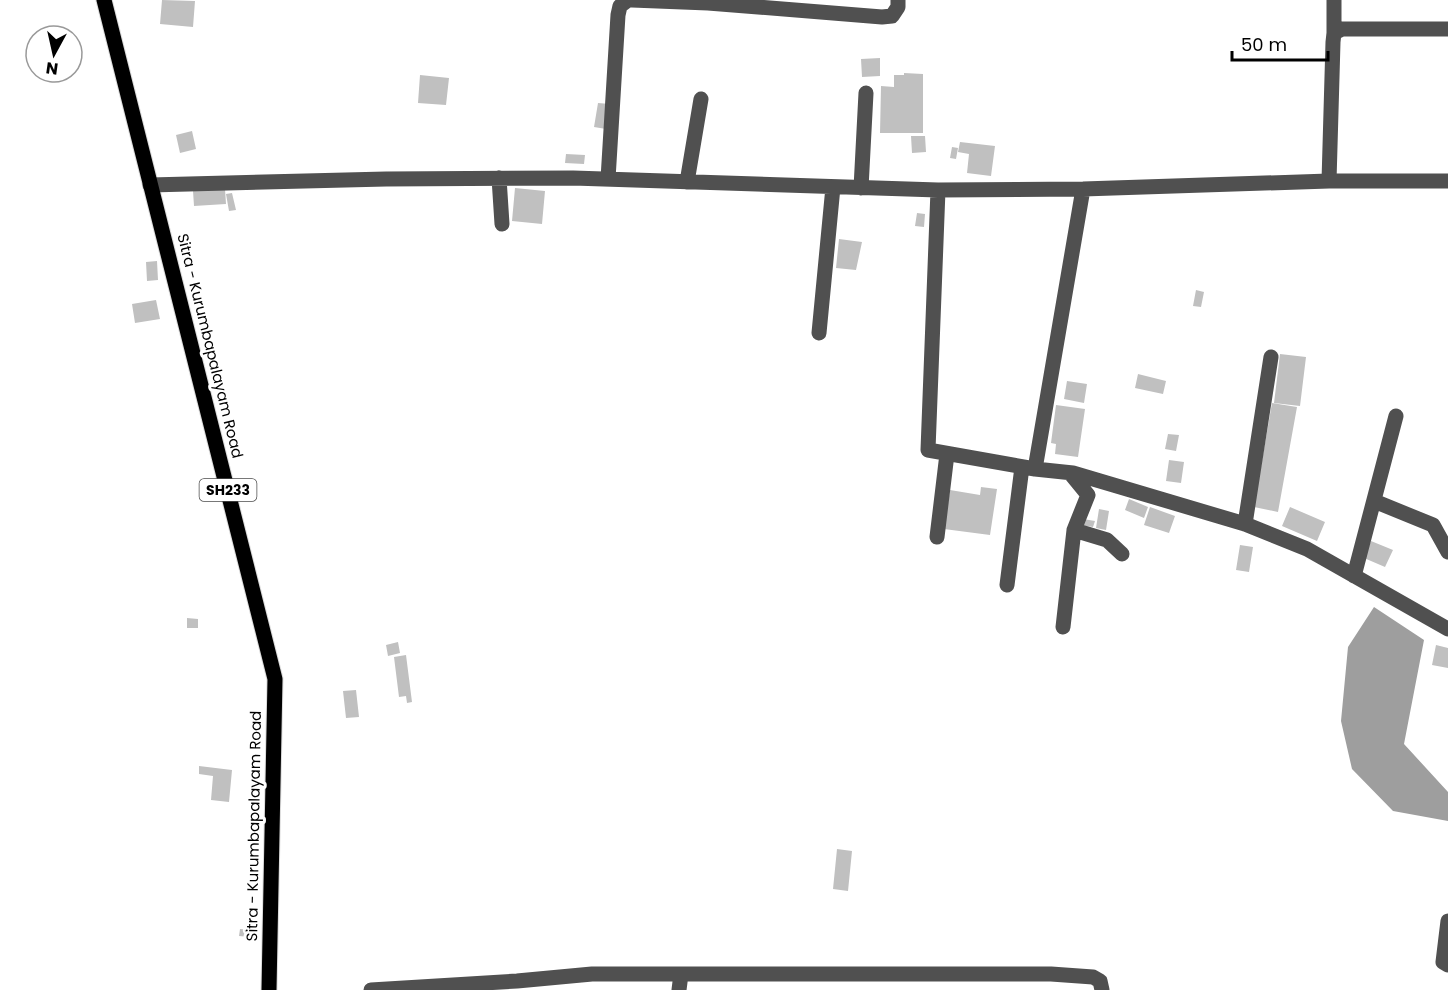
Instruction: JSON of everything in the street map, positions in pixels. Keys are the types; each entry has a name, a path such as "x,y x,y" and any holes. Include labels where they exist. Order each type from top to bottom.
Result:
{"main road":[{"name":"Sitra - Kurumbapalayam Road","path":"104,0 275,679 270,990"}],"street":[{"path":"608,179 618,15 620,6 628,0"},
{"path":"633,0 708,3 882,17 892,16 898,6 898,0"},
{"path":"1329,181 1334,0"},
{"path":"1334,33 1342,29 1448,29"},
{"path":"861,188 866,93"},
{"path":"687,182 701,99"},
{"path":"499,178 502,224"},
{"path":"150,185 499,178 608,179 938,190 1083,189 1329,181 1448,181"},
{"path":"819,333 833,187"},
{"path":"1007,585 1083,189"},
{"path":"938,190 928,450 1070,473 1245,524 1307,549 1448,629"},
{"path":"1245,524 1271,357"},
{"path":"1354,576 1396,417"},
{"path":"937,537 947,454"},
{"path":"1063,627 1074,530 1088,495 1070,473"},
{"path":"1374,501 1433,525 1448,552"},
{"path":"1074,530 1107,540 1122,554"},
{"path":"1448,921 1443,962 1448,965"},
{"path":"371,990 592,974 1051,974 1093,977 1100,981 1102,990"},
{"path":"680,990 681,974"}],"shaded area":[{"path":"1374,607 1424,640 1404,744 1448,792 1448,821 1393,811 1352,769 1341,721 1348,647"}],"building":[{"path":"162,0 195,1 193,27 160,24"},
{"path":"880,58 880,76 862,77 861,59"},
{"path":"904,73 923,74 923,133 880,133 881,86 894,87 894,75 904,75"},
{"path":"420,75 449,78 446,105 418,103"},
{"path":"598,103 610,104 606,129 594,127"},
{"path":"192,131 196,149 180,153 176,135"},
{"path":"911,136 925,136 926,152 912,153"},
{"path":"960,142 995,146 991,176 967,173 969,154 958,152"},
{"path":"952,147 958,148 956,159 950,158"},
{"path":"566,154 585,155 584,164 565,163"},
{"path":"515,188 545,191 542,224 512,221"},
{"path":"225,189 226,204 194,206 193,191"},
{"path":"232,193 236,210 229,211 226,194"},
{"path":"917,213 925,214 924,227 915,226"},
{"path":"839,239 862,242 856,270 836,268"},
{"path":"157,261 158,280 147,281 146,262"},
{"path":"1196,290 1204,292 1201,307 1193,306"},
{"path":"156,300 160,319 135,323 132,304"},
{"path":"1280,354 1306,357 1300,406 1274,403"},
{"path":"1138,374 1166,381 1163,394 1135,388"},
{"path":"1067,381 1087,384 1084,403 1064,399"},
{"path":"1272,403 1297,407 1278,512 1254,507"},
{"path":"1056,405 1085,409 1078,457 1055,454 1056,444 1051,443"},
{"path":"1168,434 1179,435 1176,451 1165,449"},
{"path":"1169,460 1184,462 1181,483 1166,481"},
{"path":"981,487 997,489 990,535 944,529 950,490 980,495"},
{"path":"1129,499 1148,507 1144,518 1125,510"},
{"path":"1150,507 1175,516 1169,533 1144,525"},
{"path":"1290,507 1325,522 1317,541 1282,526"},
{"path":"1099,509 1109,511 1106,530 1096,528"},
{"path":"1083,519 1095,521 1093,527 1081,525"},
{"path":"1371,541 1393,550 1385,567 1364,558"},
{"path":"1240,545 1253,547 1249,572 1236,570"},
{"path":"187,618 198,619 198,628 187,628"},
{"path":"398,642 400,653 388,656 386,645"},
{"path":"1436,645 1448,648 1448,668 1432,665"},
{"path":"406,655 412,702 407,703 406,696 399,697 394,657"},
{"path":"356,690 359,717 346,718 343,691"},
{"path":"199,766 232,770 229,802 211,800 213,776 199,774"},
{"path":"837,849 852,851 848,891 833,889"},
{"path":"240,929 250,930 250,937 239,936"}]}
